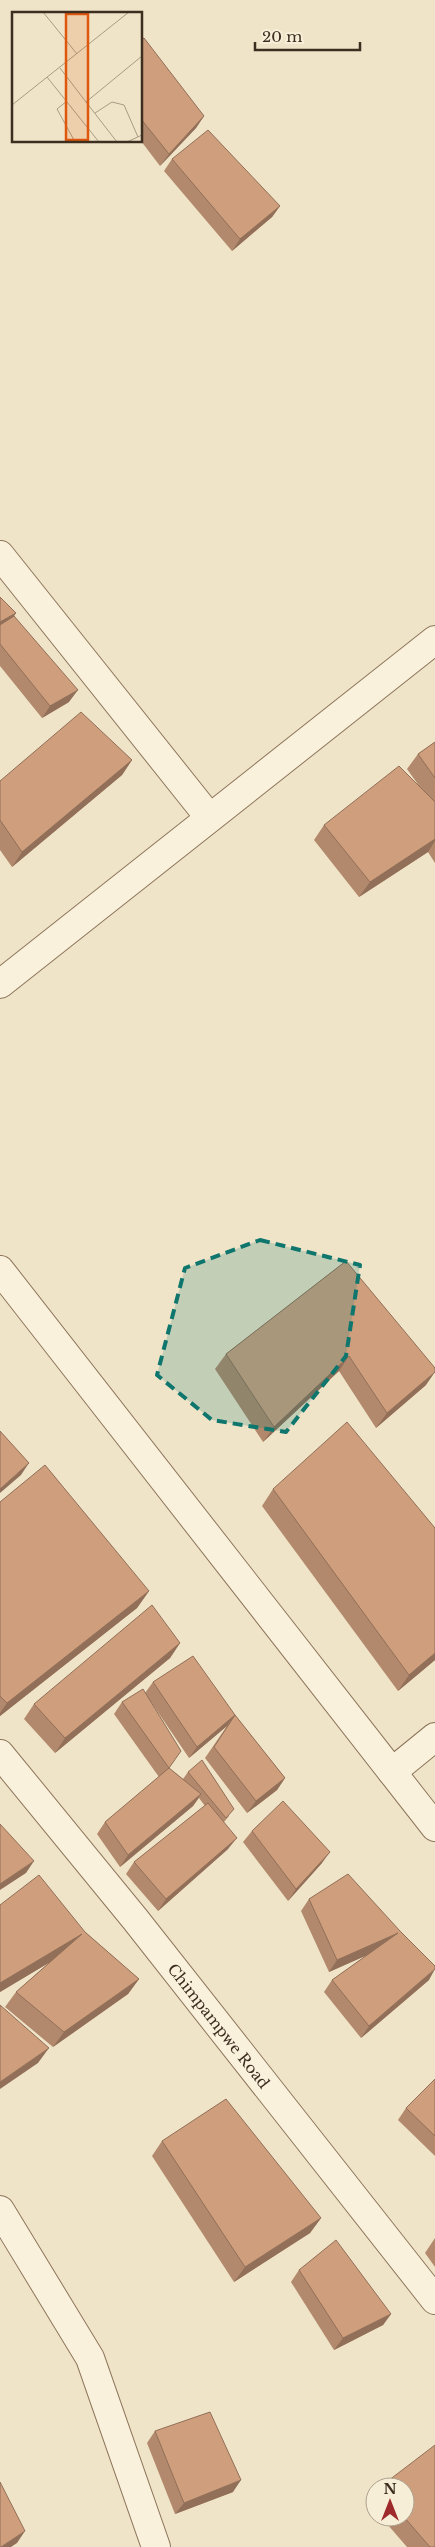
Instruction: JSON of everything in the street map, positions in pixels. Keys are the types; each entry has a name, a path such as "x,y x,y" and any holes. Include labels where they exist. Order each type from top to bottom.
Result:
{"street":[{"path":"0,555 209,817"},
{"path":"0,984 435,640"},
{"path":"0,1270 435,1827"},
{"path":"392,1772 435,1737"},
{"name":"Chimpampwe Road","path":"3,1762 135,1920 435,2300"},
{"path":"0,2210 90,2358 156,2547"}],"highlighted area":[{"path":"260,1240 360,1265 346,1356 286,1432 212,1420 157,1375 185,1268"}],"building":[{"path":"144,38 204,116 169,154 142,120 142,39"},
{"path":"208,130 280,206 240,239 172,159"},
{"path":"0,597 16,613 0,622"},
{"path":"14,616 78,690 50,706 0,644 0,625"},
{"path":"81,712 132,760 22,852 0,820 0,781"},
{"path":"435,742 435,778 418,754"},
{"path":"399,766 435,802 435,839 370,882 324,825"},
{"path":"346,1261 435,1368 435,1372 387,1413 349,1356 274,1427 226,1354"},
{"path":"347,1422 435,1528 435,1653 409,1675 273,1489"},
{"path":"0,1431 29,1463 0,1489"},
{"path":"45,1465 149,1591 7,1703 0,1696 0,1502"},
{"path":"152,1605 180,1643 65,1738 34,1704"},
{"path":"193,1656 235,1715 197,1747 153,1682"},
{"path":"143,1689 181,1751 169,1768 122,1702"},
{"path":"235,1715 285,1778 256,1801 214,1747"},
{"path":"202,1760 234,1809 226,1818 188,1772"},
{"path":"169,1768 201,1794 128,1855 105,1822"},
{"path":"283,1801 330,1852 296,1889 252,1831"},
{"path":"208,1803 237,1838 166,1899 134,1862"},
{"path":"0,1824 34,1861 0,1884"},
{"path":"348,1874 435,1966 435,1969 369,2026 332,1980 398,1933 337,1960 309,1899"},
{"path":"39,1875 85,1932 139,1979 64,2032 16,1992 82,1934 0,1983 0,1905"},
{"path":"0,2005 49,2048 0,2082"},
{"path":"435,2079 435,2136 406,2108"},
{"path":"226,2099 321,2218 245,2267 162,2141"},
{"path":"336,2240 391,2314 343,2338 299,2270"},
{"path":"210,2412 241,2480 184,2503 155,2431"},
{"path":"435,2445 435,2547 430,2547 413,2527 415,2527 415,2477 393,2477"},
{"path":"0,2482 25,2531 1,2547 0,2547"}]}
